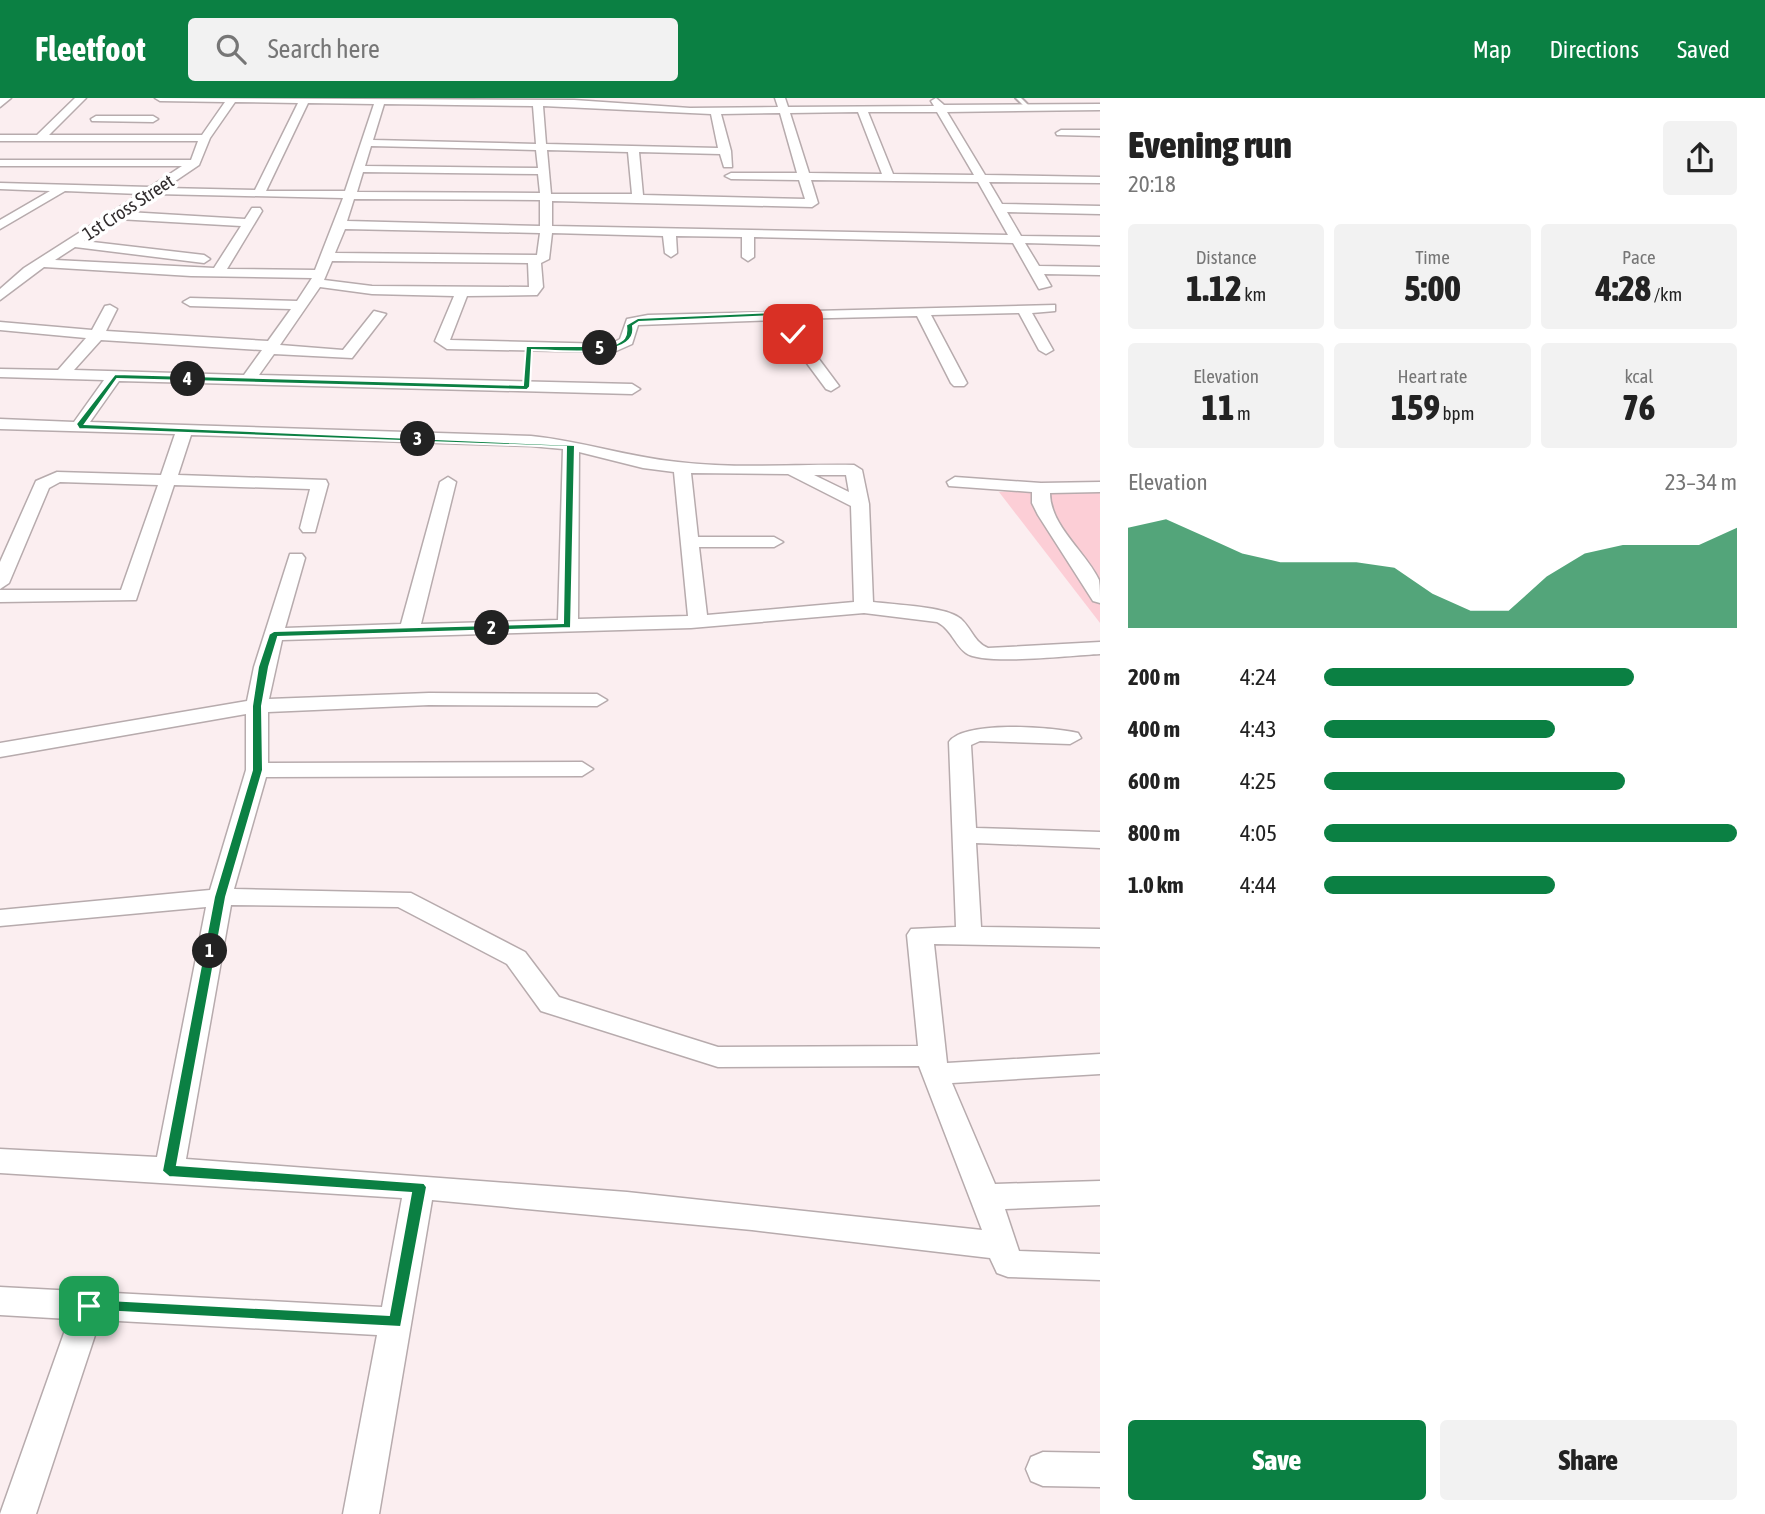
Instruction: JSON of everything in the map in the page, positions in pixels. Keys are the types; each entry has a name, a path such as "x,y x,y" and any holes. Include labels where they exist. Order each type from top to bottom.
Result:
{"street":[{"path":"0,104 6,98"},
{"path":"40,138 81,98"},
{"path":"160,98 538,103 574,101 633,103 711,111 1100,107"},
{"path":"142,138 166,98"},
{"path":"707,98 726,151 736,199"},
{"path":"0,186 263,194 736,199 812,203 780,98"},
{"path":"934,98 1044,286"},
{"path":"1056,98 1065,107"},
{"name":"1st Cross Street","path":"0,296 42,263 156,191 195,163 205,138 233,99"},
{"path":"221,267 249,223 292,121 305,99"},
{"path":"248,380 318,279 340,225 356,169 381,99"},
{"path":"327,257 543,259 548,229 548,197 540,147 538,103"},
{"path":"862,109 889,177"},
{"path":"96,119 153,119"},
{"path":"1061,133 1100,133"},
{"path":"0,138 205,138"},
{"path":"365,143 726,151"},
{"path":"633,149 638,198"},
{"path":"0,163 195,163"},
{"path":"356,169 544,171"},
{"path":"731,176 1100,180"},
{"path":"0,225 63,188"},
{"path":"1000,208 1100,210"},
{"path":"118,215 249,223"},
{"path":"340,225 748,234 833,241 926,238 1100,241"},
{"path":"669,232 671,253"},
{"path":"748,234 748,257"},
{"path":"926,238 932,253"},
{"path":"73,243 221,267 318,279 372,290 461,294 532,292 536,287 534,259"},
{"path":"42,263 221,267"},
{"path":"1036,270 1100,271"},
{"path":"461,294 442,341 528,367 632,389"},
{"path":"190,302 301,305"},
{"path":"0,373 248,380 528,367 614,348 629,338 630,325 638,320 1049,308"},
{"path":"61,375 97,335 110,309"},
{"path":"1023,309 1046,350"},
{"path":"922,312 959,383"},
{"path":"0,326 347,355 379,314"},
{"path":"778,314 831,386"},
{"path":"79,426 115,376"},
{"path":"0,424 186,428 570,445 643,463 681,468 785,467 854,470 860,504 864,607"},
{"path":"0,596 129,596 186,428"},
{"path":"568,626 570,445"},
{"path":"785,467 860,504"},
{"path":"681,468 698,621"},
{"path":"0,583 42,485 47,480 69,476 320,484 309,528"},
{"path":"409,631 448,482"},
{"path":"955,482 1041,488 1100,487"},
{"path":"1041,488 1041,503 1100,597"},
{"path":"690,542 774,542"},
{"path":"169,1171 220,897 257,770 257,706 264,667 296,558"},
{"path":"274,634 698,621 864,607 942,617 954,623 973,649 985,654 1100,648"},
{"path":"0,750 257,706 429,699 597,700"},
{"path":"970,936 960,742 976,734 1070,738"},
{"path":"257,770 582,769"},
{"path":"963,835 1100,840"},
{"path":"0,918 220,897 402,899 516,958 550,1004 718,1057 933,1065 1100,1064"},
{"path":"1100,938 920,935 933,1065 986,1197 1009,1264 1100,1267"},
{"path":"0,1161 419,1187 766,1216 1003,1246"},
{"path":"361,1514 419,1187"},
{"path":"986,1197 1100,1193"},
{"path":"0,1301 395,1322"},
{"path":"18,1514 89,1306"},
{"path":"1044,1469 1100,1470"}],"lane":[{"path":"1018,98 1029,108"}],"shaded area":[{"path":"1100,485 1100,623 999,492"}],"route":[{"path":"89,1306 395,1322 419,1187 169,1171 220,897 257,770 257,706 264,667 274,634 568,626 570,445 531,441 79,426 115,376 527,387 528,347 614,348 627,341 631,334 630,325 638,320 778,314 793,334"}]}
